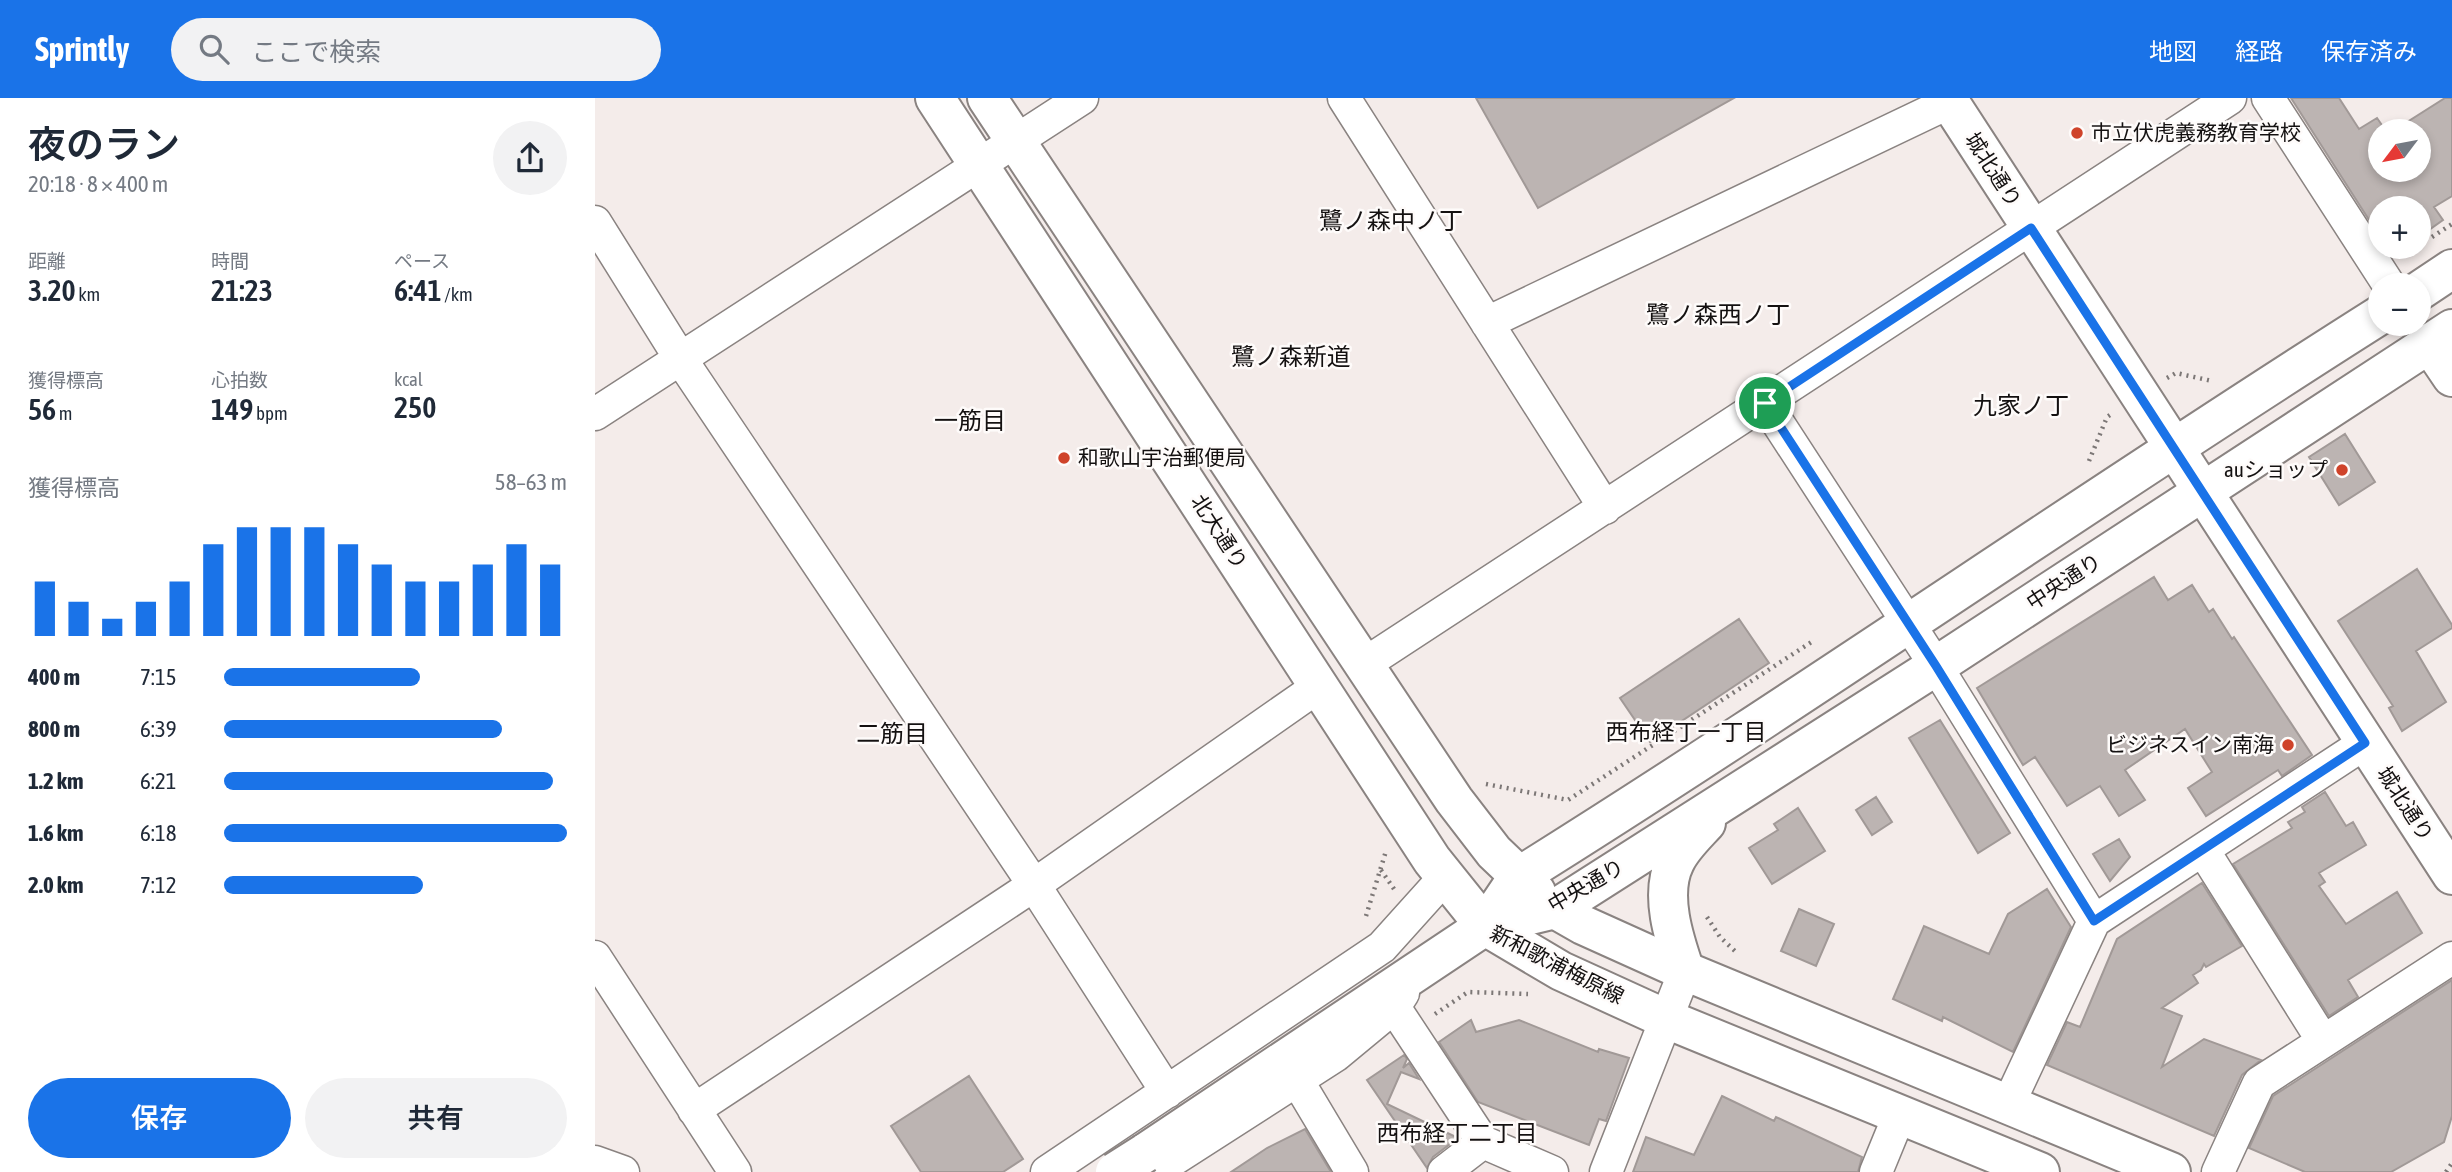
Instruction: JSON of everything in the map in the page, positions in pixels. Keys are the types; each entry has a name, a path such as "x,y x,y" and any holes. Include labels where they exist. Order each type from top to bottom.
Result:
{"main road":[{"name":"北大通り","path":"935,98 1445,877 1485,926"},
{"path":"987,98 1454,800 1494,852 1518,877 1555,909 1583,925 1685,971 2171,1172"},
{"name":"城北通り","path":"1948,100 2452,875"},
{"path":"2431,283 2452,270"},
{"name":"中央通り","path":"1485,926 1518,877 1908,624 2172,447 2368,323"},
{"path":"2440,336 2452,377"},
{"name":"中央通り","path":"1485,926 1555,909 1936,666 2440,336"},
{"path":"1685,971 1673,936 1669,897 1674,864 1690,840 1734,793"},
{"name":"新和歌浦梅原線","path":"1139,1167 1416,971 1485,926 1561,971 1664,1018 2040,1172"}],"street":[{"path":"595,414 1082,98"},
{"path":"1344,98 1605,508"},
{"path":"1363,665 2230,98"},
{"path":"2269,98 2381,273"},
{"path":"1487,323 1948,100"},
{"path":"595,222 680,358 1034,885 1167,1092"},
{"path":"1765,403 1936,666 2094,921"},
{"path":"694,1110 1034,885 1319,686"},
{"path":"2009,1103 2094,921 2365,743"},
{"path":"2203,850 2323,1041"},
{"path":"1047,1172 1382,947 1445,877"},
{"path":"595,957 735,1172"},
{"path":"2218,1172 2259,1083 2452,958"},
{"path":"1113,1128 1139,1167 1297,1080 1336,1055 1394,1007 1416,971"},
{"path":"1606,1172 1664,1018 1685,971"},
{"path":"1394,1007 1483,1142 1552,1172"},
{"path":"1297,1080 1352,1172"},
{"path":"1877,1172 1899,1116"},
{"path":"1444,1172 1483,1142"},
{"path":"595,1162 623,1172"}],"path":[{"path":"2431,238 2452,224"},
{"path":"2087,466 2107,417 2176,373 2215,381"},
{"path":"1479,783 1568,800 1814,640"},
{"path":"1704,907 1720,937 1737,953"},
{"path":"1468,992 1533,994"},
{"path":"2446,1172 2452,1163"}],"building":[{"path":"1476,98 1734,98 1538,208"},
{"path":"2291,98 2339,98 2359,129 2368,124 2368,182 2431,182 2431,119 2412,119 2445,98 2452,98 2452,196 2434,207 2443,220 2431,228 2431,196 2368,196 2368,218"},
{"name":"auショップ","path":"2345,434 2375,482 2339,505 2309,457"},
{"path":"2417,569 2452,625 2452,628 2416,651 2446,702 2402,731 2389,708 2393,706 2338,621"},
{"path":"2154,577 2168,600 2192,585 2209,612 2213,609 2232,639 2234,637 2312,755 2282,776 2278,770 2206,816 2188,788 2212,772 2185,729 2125,770 2145,800 2119,816 2100,786 2067,806 2035,757 2023,765 1977,688"},
{"path":"1739,619 1769,663 1650,742 1620,698"},
{"path":"1940,720 2010,833 1978,853 1909,738"},
{"path":"2325,792 2346,826 2353,822 2366,845 2319,873 2325,882 2319,886 2346,924 2397,892 2422,933 2348,980 2358,997 2329,1016 2233,864 2292,828 2288,822 2305,812 2302,807"},
{"path":"1876,797 1892,822 1872,835 1856,810"},
{"path":"1798,808 1825,851 1772,884 1749,848 1778,830 1774,824"},
{"path":"2119,839 2130,857 2110,881 2093,854"},
{"path":"2202,883 2242,946 2206,967 2204,964 2201,970 2193,975 2198,983 2162,1008 2182,1016 2162,1067 2204,1039 2261,1060 2242,1075 2214,1136 2047,1065 2067,1022 2080,1027 2117,939"},
{"path":"2047,889 2071,927 2013,1052 1943,1017 1942,1021 1893,999 1924,926 1989,954 2008,914"},
{"path":"1799,909 1834,924 1816,966 1781,951"},
{"path":"2452,980 2452,1116 2444,1142 2391,1172 2305,1172 2249,1148 2273,1096"},
{"path":"1471,1020 1476,1032 1519,1020 1598,1052 1599,1049 1629,1058 1606,1121 1599,1119 1589,1145 1478,1102 1439,1042"},
{"path":"1404,1055 1407,1059 1403,1068 1409,1063 1419,1079 1401,1072 1387,1104 1458,1138 1433,1157 1427,1168 1367,1080"},
{"path":"969,1076 1023,1159 1003,1172 921,1172 891,1126"},
{"path":"1722,1096 1774,1121 1776,1117 1862,1157 1858,1172 1633,1172 1646,1137 1694,1155"},
{"path":"1305,1129 1331,1172 1231,1172 1267,1148"}],"place":[{"name":"市立伏虎義務教育学校","path":"2077,133"},
{"name":"和歌山宇治郵便局","path":"1064,458"},
{"name":"auショップ","path":"2342,470"},
{"name":"ビジネスイン南海","path":"2288,745"}],"district":[{"name":"鷺ノ森中ノ丁","path":"1391,221"},
{"name":"鷺ノ森西ノ丁","path":"1718,315"},
{"name":"鷺ノ森新道","path":"1291,357"},
{"name":"九家ノ丁","path":"2021,406"},
{"name":"一筋目","path":"970,421"},
{"name":"西布経丁一丁目","path":"1686,732"},
{"name":"二筋目","path":"892,734"},
{"name":"西布経丁二丁目","path":"1457,1133"}],"route":[{"path":"2031,228 2365,743 2094,921 1936,666 1765,403 2031,228"}]}
